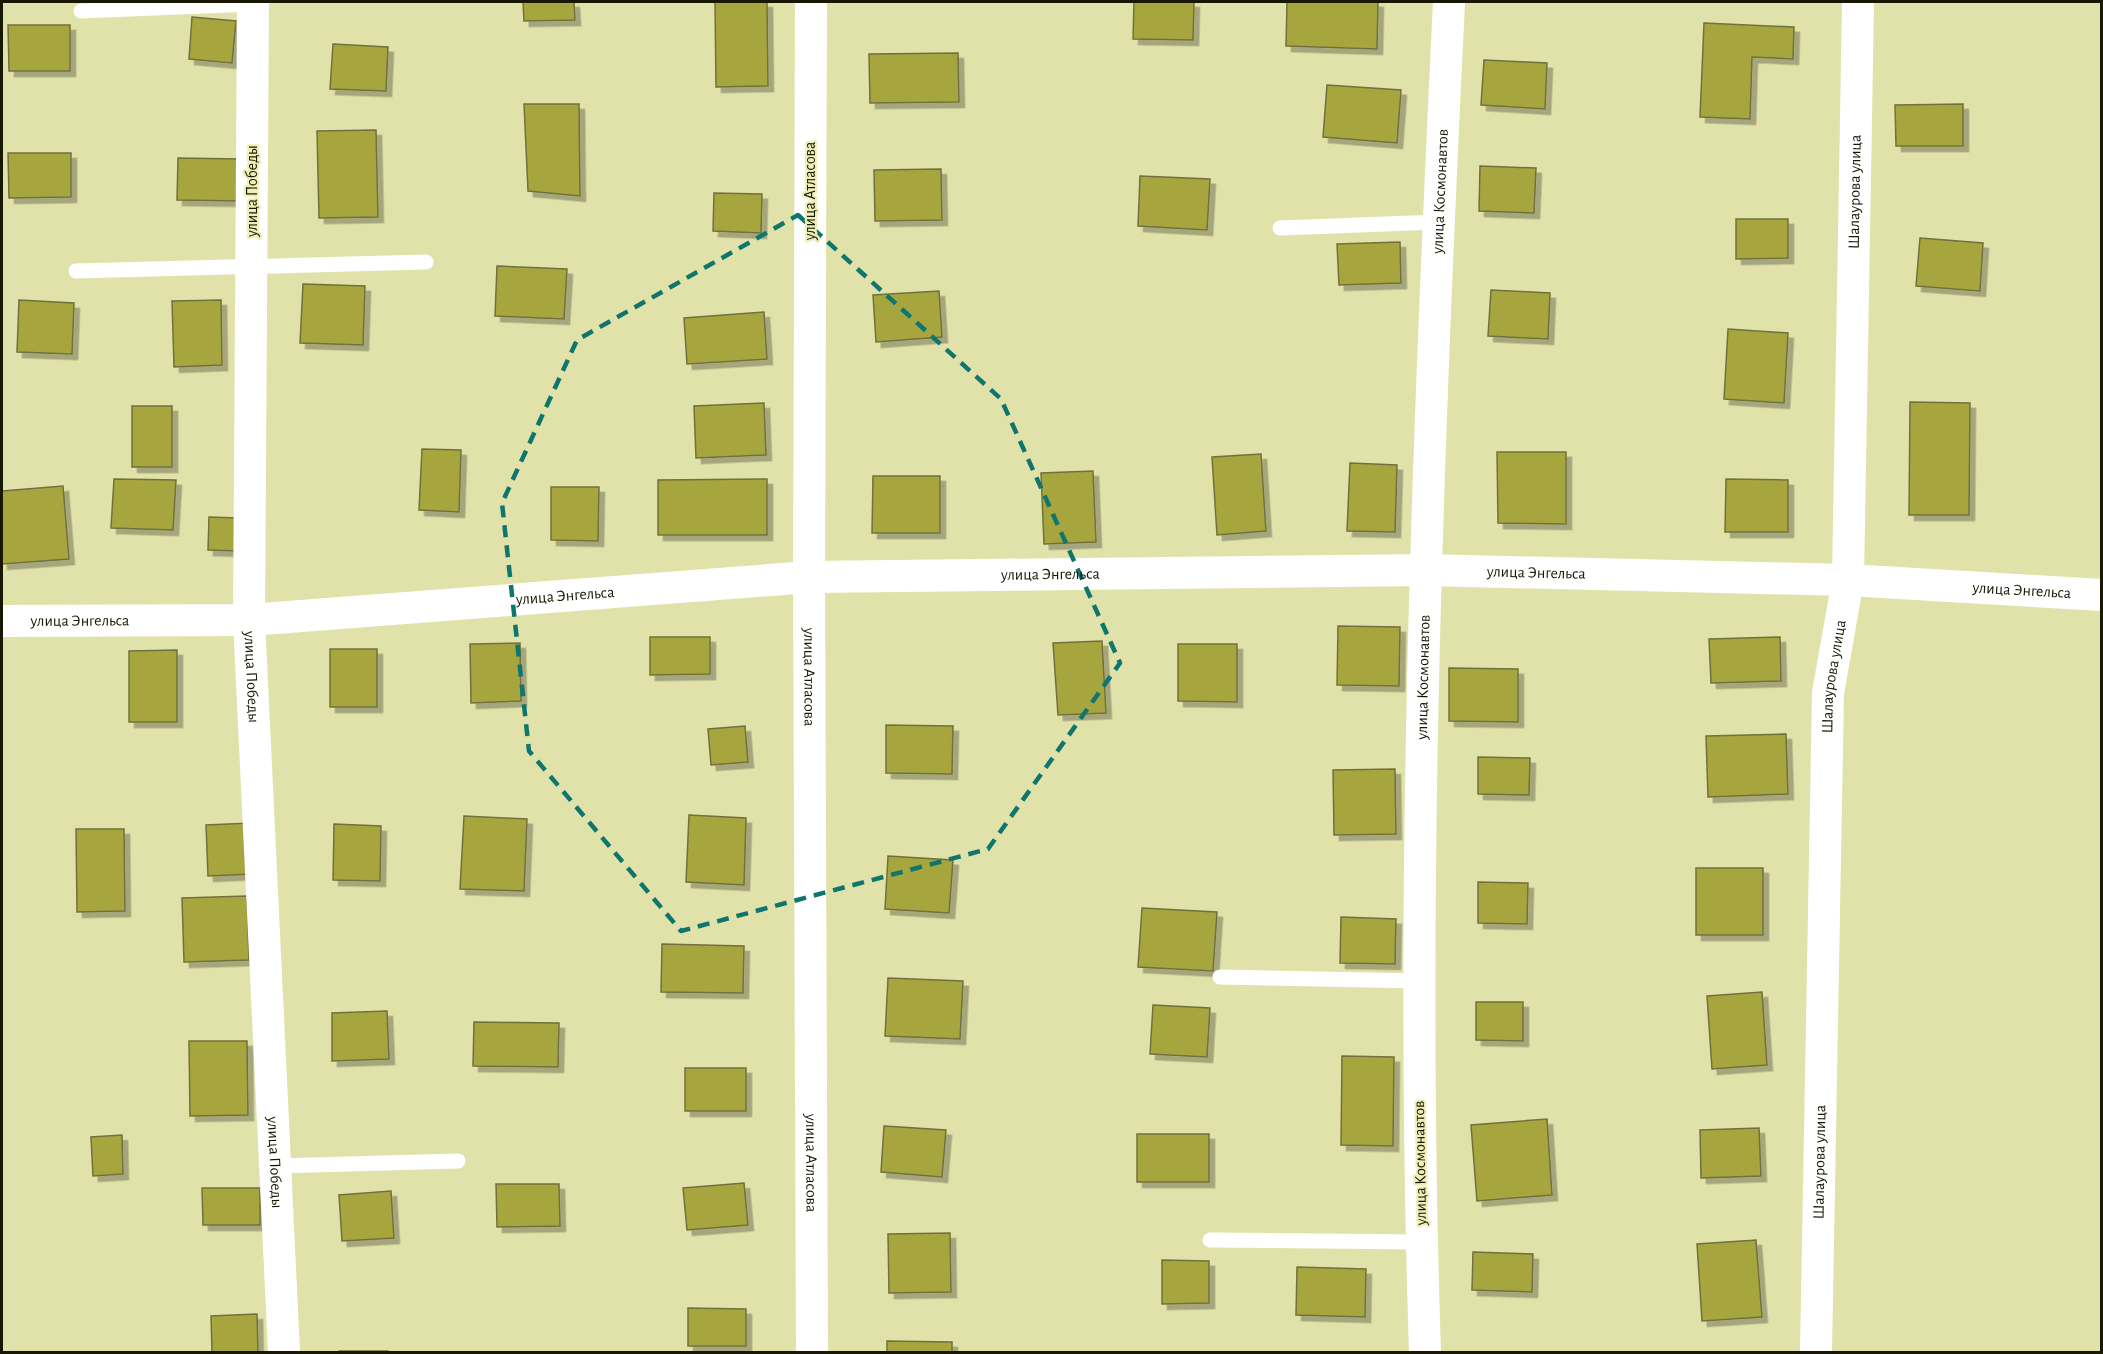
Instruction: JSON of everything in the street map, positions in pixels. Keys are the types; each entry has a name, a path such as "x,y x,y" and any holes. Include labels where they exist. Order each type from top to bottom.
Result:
{"street":[{"name":"улица Атласова","path":"811,2 808,577 812,1353"},
{"name":"улица Космонавтов","path":"1425,1353 1421,1242 1418,981 1425,570 1449,2"},
{"name":"Шалаурова улица","path":"1816,1353 1828,693 1848,580 1858,2"},
{"name":"улица Победы","path":"253,3 249,620 284,1353"},
{"name":"улица Энгельса","path":"2,621 249,620 808,577 1425,570 1848,580 2102,595"}],"lane":[{"path":"81,11 253,3"},
{"path":"1280,228 1438,222"},
{"path":"76,271 426,262"},
{"path":"1220,977 1418,981"},
{"path":"275,1166 458,1161"},
{"path":"1209,1240 1421,1242"}],"highlighted area":[{"path":"798,215 1001,399 1120,663 988,849 681,931 529,751 502,503 577,340"}],"building":[{"path":"523,2 574,2 575,20 524,21"},
{"path":"715,2 767,2 768,86 716,87"},
{"path":"1134,2 1194,2 1193,40 1133,39"},
{"path":"1287,2 1378,2 1377,49 1286,46"},
{"path":"192,17 236,21 232,63 189,59"},
{"path":"1704,23 1794,27 1793,59 1752,57 1750,119 1700,117"},
{"path":"8,25 70,25 70,71 9,71"},
{"path":"333,44 388,47 386,91 330,89"},
{"path":"958,53 959,102 870,103 869,54"},
{"path":"1484,60 1547,63 1545,109 1481,105"},
{"path":"1327,85 1401,90 1397,143 1323,137"},
{"path":"524,104 579,104 580,196 528,191"},
{"path":"1963,104 1963,146 1896,146 1895,105"},
{"path":"376,130 378,217 319,218 317,131"},
{"path":"8,153 71,153 71,197 9,198"},
{"path":"178,158 241,159 240,201 177,200"},
{"path":"1480,166 1536,168 1534,213 1479,211"},
{"path":"941,169 942,220 875,221 874,170"},
{"path":"1140,176 1210,179 1207,230 1138,226"},
{"path":"714,193 762,194 761,233 713,231"},
{"path":"1736,219 1788,219 1788,258 1736,259"},
{"path":"1920,238 1983,243 1980,291 1916,286"},
{"path":"1400,242 1401,283 1339,285 1337,244"},
{"path":"497,266 567,269 564,319 495,316"},
{"path":"303,284 365,286 363,345 300,343"},
{"path":"1491,290 1550,293 1548,339 1488,336"},
{"path":"939,291 942,337 876,342 873,295"},
{"path":"19,300 74,303 72,354 17,352"},
{"path":"221,300 222,365 174,367 172,301"},
{"path":"764,312 767,359 687,364 684,318"},
{"path":"1728,329 1788,333 1784,403 1724,399"},
{"path":"1910,402 1970,403 1969,515 1909,515"},
{"path":"764,403 766,455 696,458 694,406"},
{"path":"132,406 172,406 172,467 132,467"},
{"path":"422,449 461,450 459,512 419,510"},
{"path":"1497,452 1566,452 1566,524 1498,523"},
{"path":"1261,454 1266,531 1217,535 1212,457"},
{"path":"1350,463 1397,465 1395,532 1347,531"},
{"path":"1093,471 1096,542 1044,544 1041,473"},
{"path":"873,476 940,476 940,533 872,533"},
{"path":"114,479 176,480 173,530 111,528"},
{"path":"767,479 767,535 658,535 658,480"},
{"path":"1726,479 1788,480 1788,532 1725,532"},
{"path":"63,486 69,559 2,564 2,491"},
{"path":"551,487 599,487 598,541 551,540"},
{"path":"209,517 238,518 237,551 208,550"},
{"path":"1338,626 1400,627 1399,686 1337,685"},
{"path":"650,637 710,637 710,674 650,675"},
{"path":"1780,637 1781,681 1711,683 1709,639"},
{"path":"1102,641 1106,713 1058,715 1053,643"},
{"path":"520,643 521,701 471,703 470,644"},
{"path":"1178,644 1237,644 1237,702 1178,701"},
{"path":"330,649 377,649 377,707 330,707"},
{"path":"177,650 177,722 129,722 129,651"},
{"path":"1449,668 1518,669 1518,722 1449,721"},
{"path":"886,725 953,726 952,774 886,773"},
{"path":"745,726 748,762 711,765 708,729"},
{"path":"1786,734 1788,794 1708,797 1706,736"},
{"path":"1478,757 1530,758 1529,795 1478,794"},
{"path":"1395,769 1396,834 1334,835 1333,770"},
{"path":"689,815 746,818 744,885 686,882"},
{"path":"464,816 527,819 524,891 460,889"},
{"path":"251,823 253,874 208,876 206,825"},
{"path":"334,824 381,826 380,881 333,880"},
{"path":"76,829 124,829 125,911 77,912"},
{"path":"888,856 953,860 949,913 885,909"},
{"path":"1696,868 1763,868 1763,935 1696,935"},
{"path":"1478,882 1528,883 1527,924 1478,923"},
{"path":"247,896 249,960 184,962 182,898"},
{"path":"1142,908 1217,912 1213,971 1138,967"},
{"path":"1341,917 1396,919 1395,964 1340,963"},
{"path":"662,944 744,946 743,993 661,992"},
{"path":"888,978 963,981 960,1039 885,1036"},
{"path":"1762,992 1767,1065 1712,1069 1707,996"},
{"path":"1476,1002 1523,1002 1523,1041 1476,1040"},
{"path":"1153,1005 1210,1008 1207,1057 1150,1054"},
{"path":"387,1011 389,1059 332,1061 332,1013"},
{"path":"474,1022 559,1023 558,1067 473,1066"},
{"path":"189,1041 247,1041 248,1115 190,1116"},
{"path":"1342,1056 1394,1057 1393,1146 1341,1145"},
{"path":"685,1068 746,1068 746,1111 685,1111"},
{"path":"1547,1119 1552,1195 1477,1201 1471,1125"},
{"path":"884,1126 946,1130 942,1177 881,1172"},
{"path":"1759,1128 1761,1176 1701,1178 1700,1130"},
{"path":"1137,1134 1209,1134 1209,1182 1137,1182"},
{"path":"122,1135 123,1174 93,1176 91,1137"},
{"path":"744,1183 748,1225 687,1230 683,1188"},
{"path":"496,1184 559,1184 560,1226 497,1227"},
{"path":"202,1188 260,1188 260,1225 203,1225"},
{"path":"391,1191 394,1238 342,1241 339,1195"},
{"path":"950,1233 951,1292 889,1293 888,1234"},
{"path":"1756,1240 1762,1317 1702,1321 1697,1244"},
{"path":"1473,1252 1533,1254 1532,1292 1472,1290"},
{"path":"1162,1260 1209,1261 1209,1303 1162,1304"},
{"path":"1297,1267 1366,1269 1365,1317 1296,1315"},
{"path":"688,1308 746,1309 746,1346 688,1346"},
{"path":"257,1314 258,1352 212,1352 211,1316"},
{"path":"887,1341 952,1342 952,1352 887,1352"},
{"path":"388,1351 388,1352 339,1352"}]}
